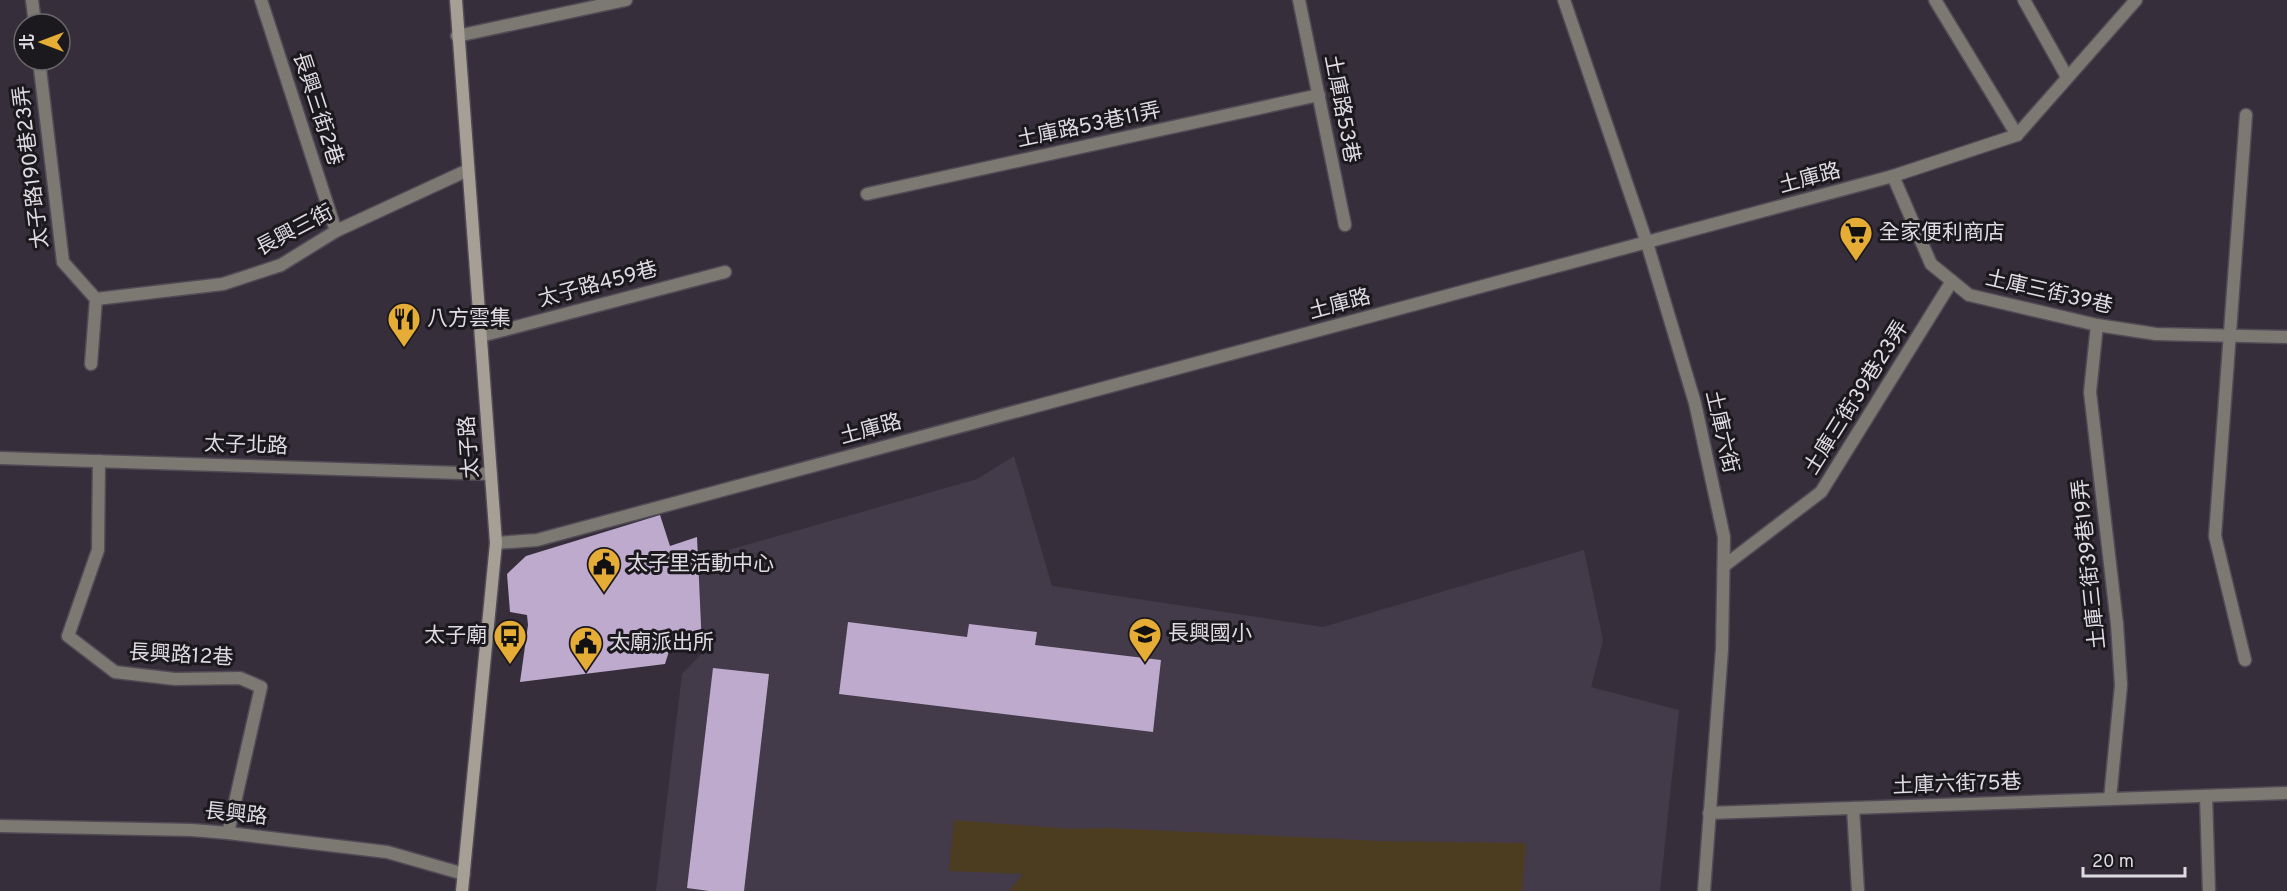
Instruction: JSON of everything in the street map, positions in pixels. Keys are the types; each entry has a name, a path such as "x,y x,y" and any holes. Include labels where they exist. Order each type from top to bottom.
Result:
{"street":[{"name":"長興三街2巷","path":"261,0 336,231"},
{"name":"太子路","path":"456,0 496,543 462,891"},
{"path":"457,36 626,0"},
{"name":"土庫路53巷","path":"1299,0 1345,225"},
{"name":"土庫六街","path":"1564,0 1647,243 1695,403 1724,537 1722,649 1704,891"},
{"path":"1935,0 2017,135 2136,0"},
{"path":"2024,0 2067,77"},
{"name":"太子路190巷23弄","path":"40,72 63,262 96,299"},
{"name":"土庫路53巷11弄","path":"867,194 1319,95"},
{"path":"2245,660 2215,536 2246,116"},
{"name":"土庫路","path":"496,543 537,540 1647,243 1893,176 2017,135"},
{"name":"長興三街","path":"96,299 223,284 281,265 336,231 468,170"},
{"name":"土庫三街39巷","path":"1893,176 1931,264 1969,295 2097,325 2156,334 2287,337"},
{"name":"太子路459巷","path":"481,336 725,272"},
{"name":"土庫三街39巷23弄","path":"1724,566 1821,492 1952,281"},
{"path":"91,364 96,299"},
{"name":"土庫三街39巷19弄","path":"2097,325 2090,392 2118,624 2121,686 2110,799"},
{"name":"太子北路","path":"0,458 491,474"},
{"name":"長興路12巷","path":"99,461 98,550 68,636 116,672 175,679 240,678 261,687 228,833"},
{"name":"土庫六街75巷","path":"1709,813 2287,793"},
{"path":"2205,796 2209,891"},
{"path":"1853,808 1858,891"},
{"name":"長興路","path":"0,826 192,830 228,833 387,852 464,874"}],"shaded area":[{"name":"長興國小","path":"1014,456 1052,586 1323,627 1584,550 1603,640 1591,687 1679,710 1660,891 656,891 682,674 703,652 697,559 977,479"},
{"path":"954,820 1071,829 1108,828 1382,841 1526,843 1522,891 1009,891 1023,874 949,871"}],"building":[{"name":"太子里活動中心","path":"660,515 670,546 697,537 702,646 670,648 665,664 520,682 528,625 527,615 510,612 507,574 526,556"},
{"path":"848,622 967,637 969,624 1037,632 1035,645 1161,660 1153,732 839,694"},
{"path":"713,668 769,674 744,891 709,891 687,888"}],"place":[{"name":"全家便利商店","path":"1856,262"},
{"name":"八方雲集","path":"404,348"},
{"name":"太子里活動中心","path":"604,593"},
{"name":"長興國小","path":"1145,663"},
{"name":"太子廟","path":"510,665"},
{"name":"太廟派出所","path":"586,672"}]}
